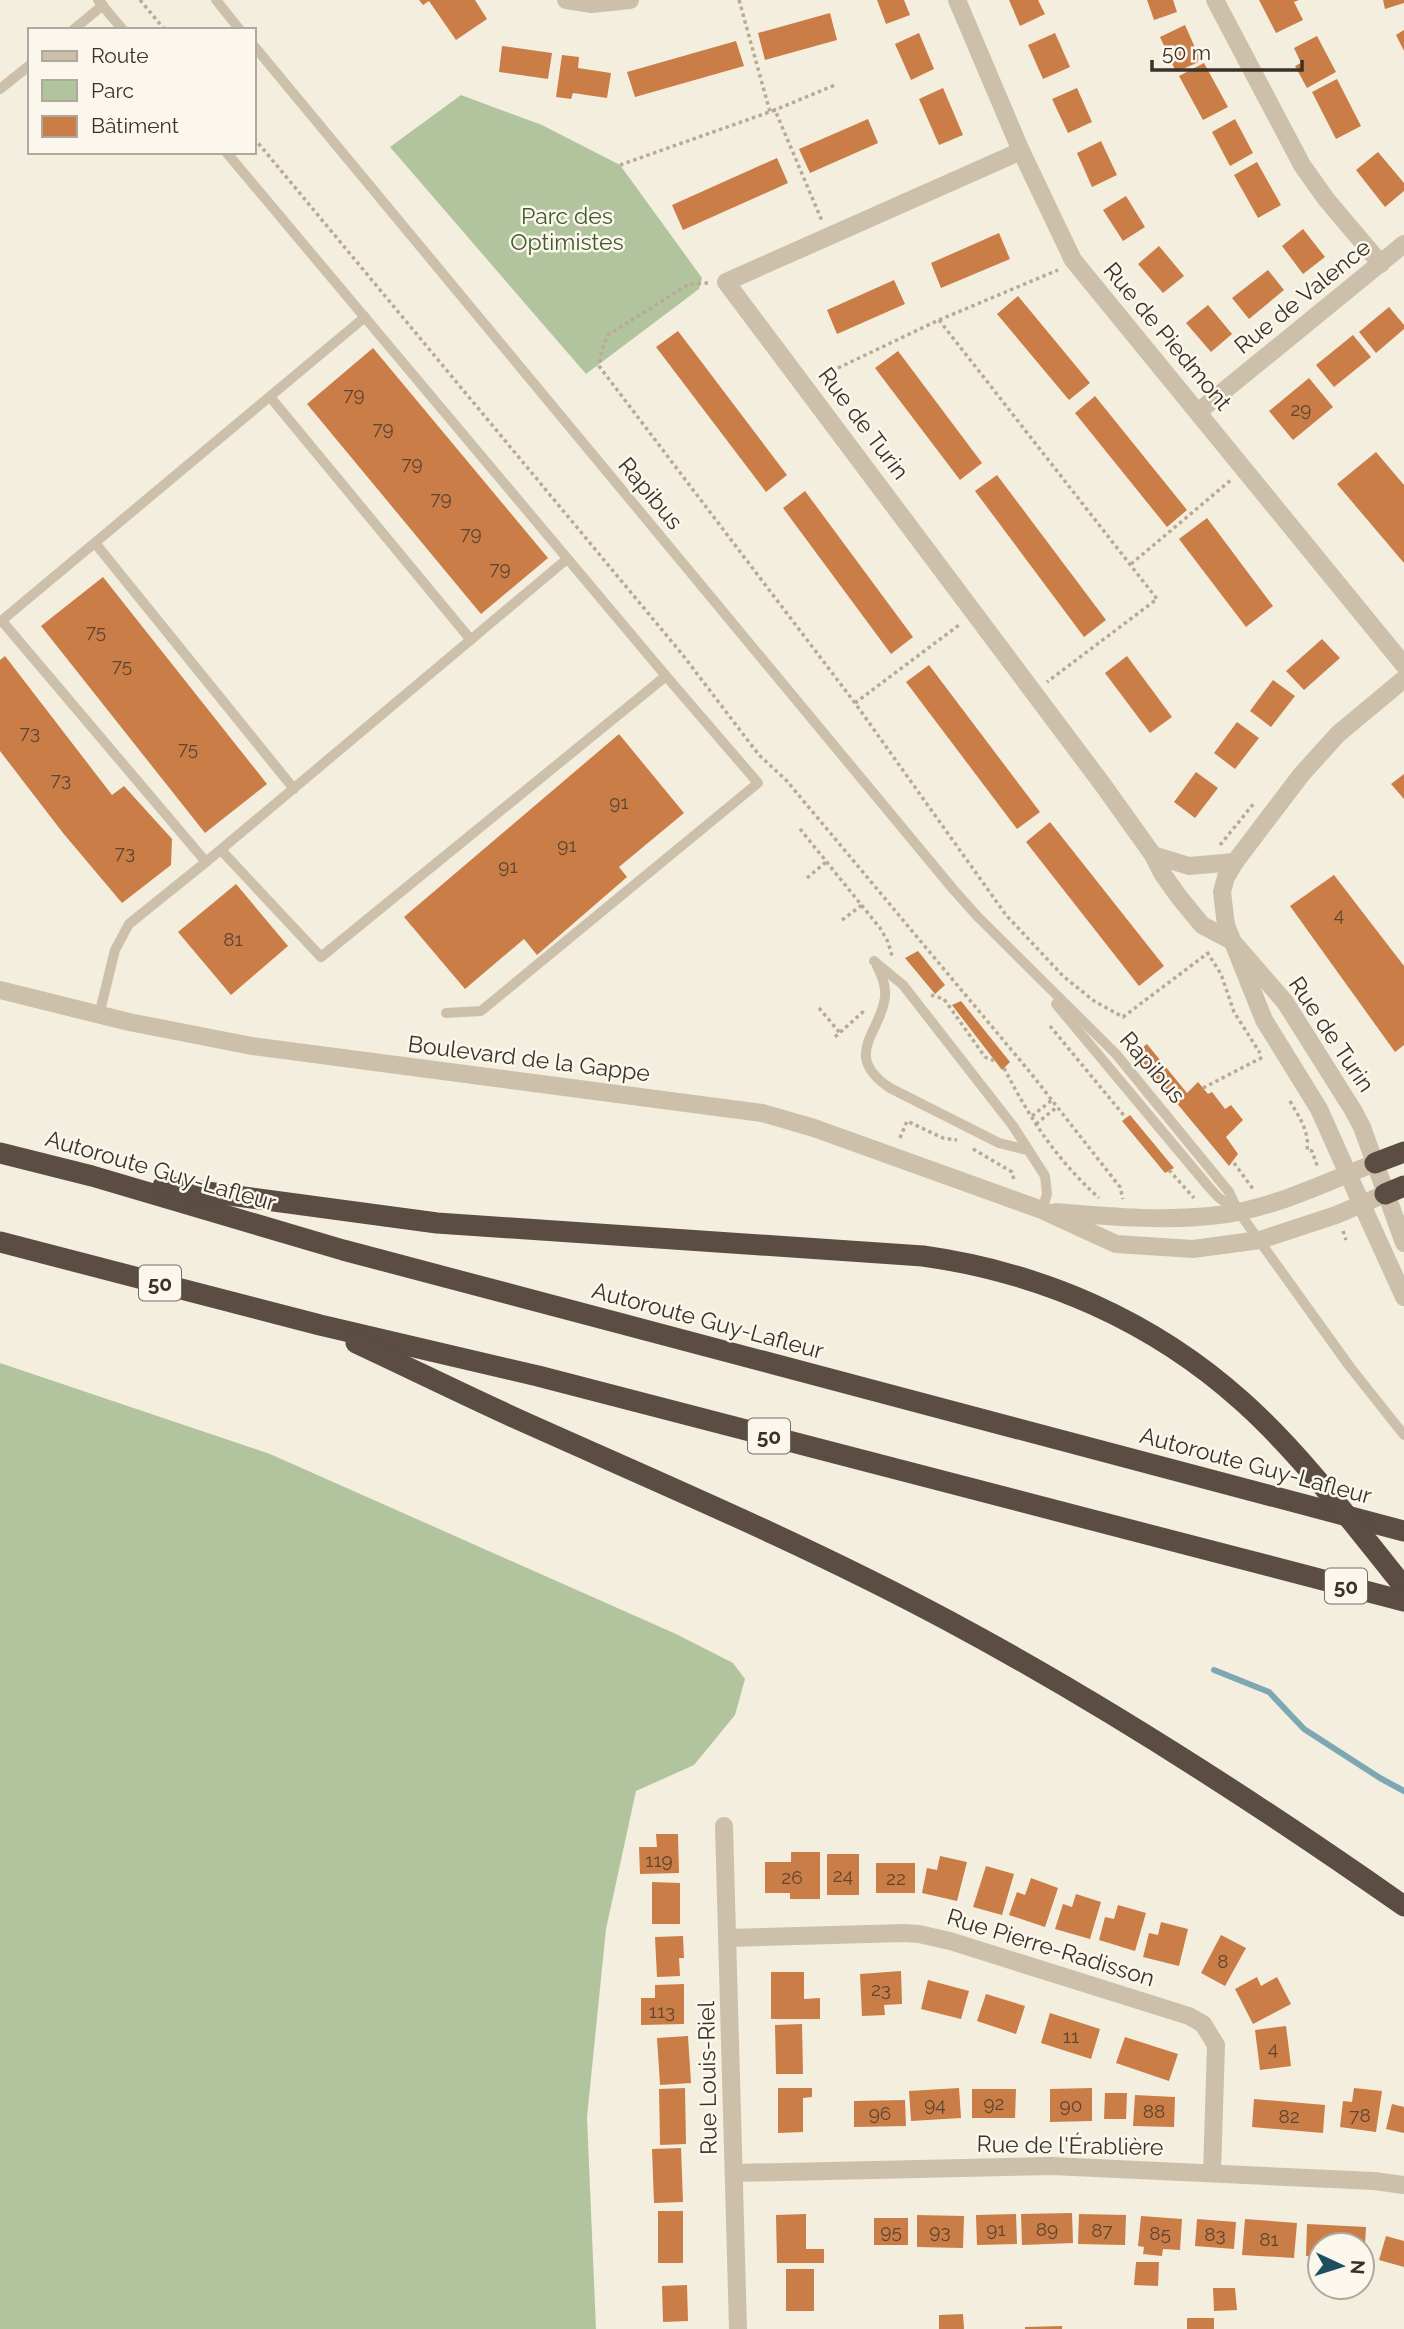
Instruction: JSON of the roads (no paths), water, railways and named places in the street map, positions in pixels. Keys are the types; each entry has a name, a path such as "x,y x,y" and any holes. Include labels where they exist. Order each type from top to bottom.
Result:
{"highway":[{"path":"1375,1163 1404,1152"},
{"name":"Autoroute Guy-Lafleur","path":"0,1153 92,1176 356,1254 1404,1531"},
{"path":"92,1176 449,1224 923,1256 981,1266 1030,1280 1086,1301 1131,1322 1165,1342 1208,1373 1283,1443 1404,1587"},
{"name":"50","path":"0,1242 320,1325 551,1380 1404,1601"},
{"path":"320,1325 522,1422 729,1512 947,1620 1082,1696 1181,1757 1404,1906"}],"street":[{"path":"566,0 592,5 629,0"},
{"name":"Rue de Piedmont","path":"957,0 1021,151 1064,245 1076,263 1404,665"},
{"path":"1215,0 1302,166 1381,264"},
{"name":"Rue de Turin","path":"1021,151 726,282 976,612 1153,855 1167,881 1202,925 1232,940 1285,1002 1353,1110 1362,1126 1375,1163 1395,1190"},
{"name":"Rue de Valence","path":"1198,412 1404,244"},
{"path":"1232,940 1224,917 1222,900 1226,877 1235,862 1320,752 1348,724 1404,679"},
{"path":"1153,855 1189,866 1235,862"},
{"name":"Rue de Turin","path":"1232,940 1264,1020 1313,1100 1361,1204"},
{"name":"Boulevard de la Gappe","path":"0,990 196,1037 278,1051 762,1113 814,1128 1042,1210 1116,1244 1193,1249 1260,1240 1395,1190"},
{"name":"Boulevard de la Gappe","path":"1042,1210 1131,1218 1186,1217 1238,1211 1266,1204 1375,1163"},
{"path":"1395,1190 1404,1243"},
{"path":"1361,1204 1404,1297"},
{"name":"Rue Louis-Riel","path":"724,1826 738,2329"},
{"name":"Rue Pierre-Radisson","path":"728,1938 919,1934 950,1941 1189,2015 1203,2024 1216,2045 1212,2173"},
{"name":"Rue de l'Érablière","path":"734,2173 1052,2166 1374,2181 1404,2185"}],"lane":[{"path":"216,0 238,28"},
{"path":"75,28 101,3 121,28"},
{"name":"Rapibus","path":"256,48 976,916 1116,1054 1230,1192 1238,1211 1350,1367 1404,1435"},
{"path":"0,89 28,67"},
{"path":"228,154 758,783 481,1011 446,1013"},
{"path":"206,862 1,622 365,317"},
{"path":"271,398 471,640"},
{"path":"95,543 294,789"},
{"path":"99,1015 115,950 124,930 135,918 294,789 567,559"},
{"path":"220,850 321,957 666,676"},
{"path":"1027,1150 999,1143 890,1088 876,1076 870,1067 866,1049 871,1030 881,1010 885,991 884,982 874,961 903,985 1013,1126 1041,1169 1046,1182 1047,1194 1042,1210"}],"waterway":[{"path":"1214,1670 1269,1692 1304,1729 1404,1791"}],"park label":[{"name":"Parc des Optimistes","path":"567,228"}]}
